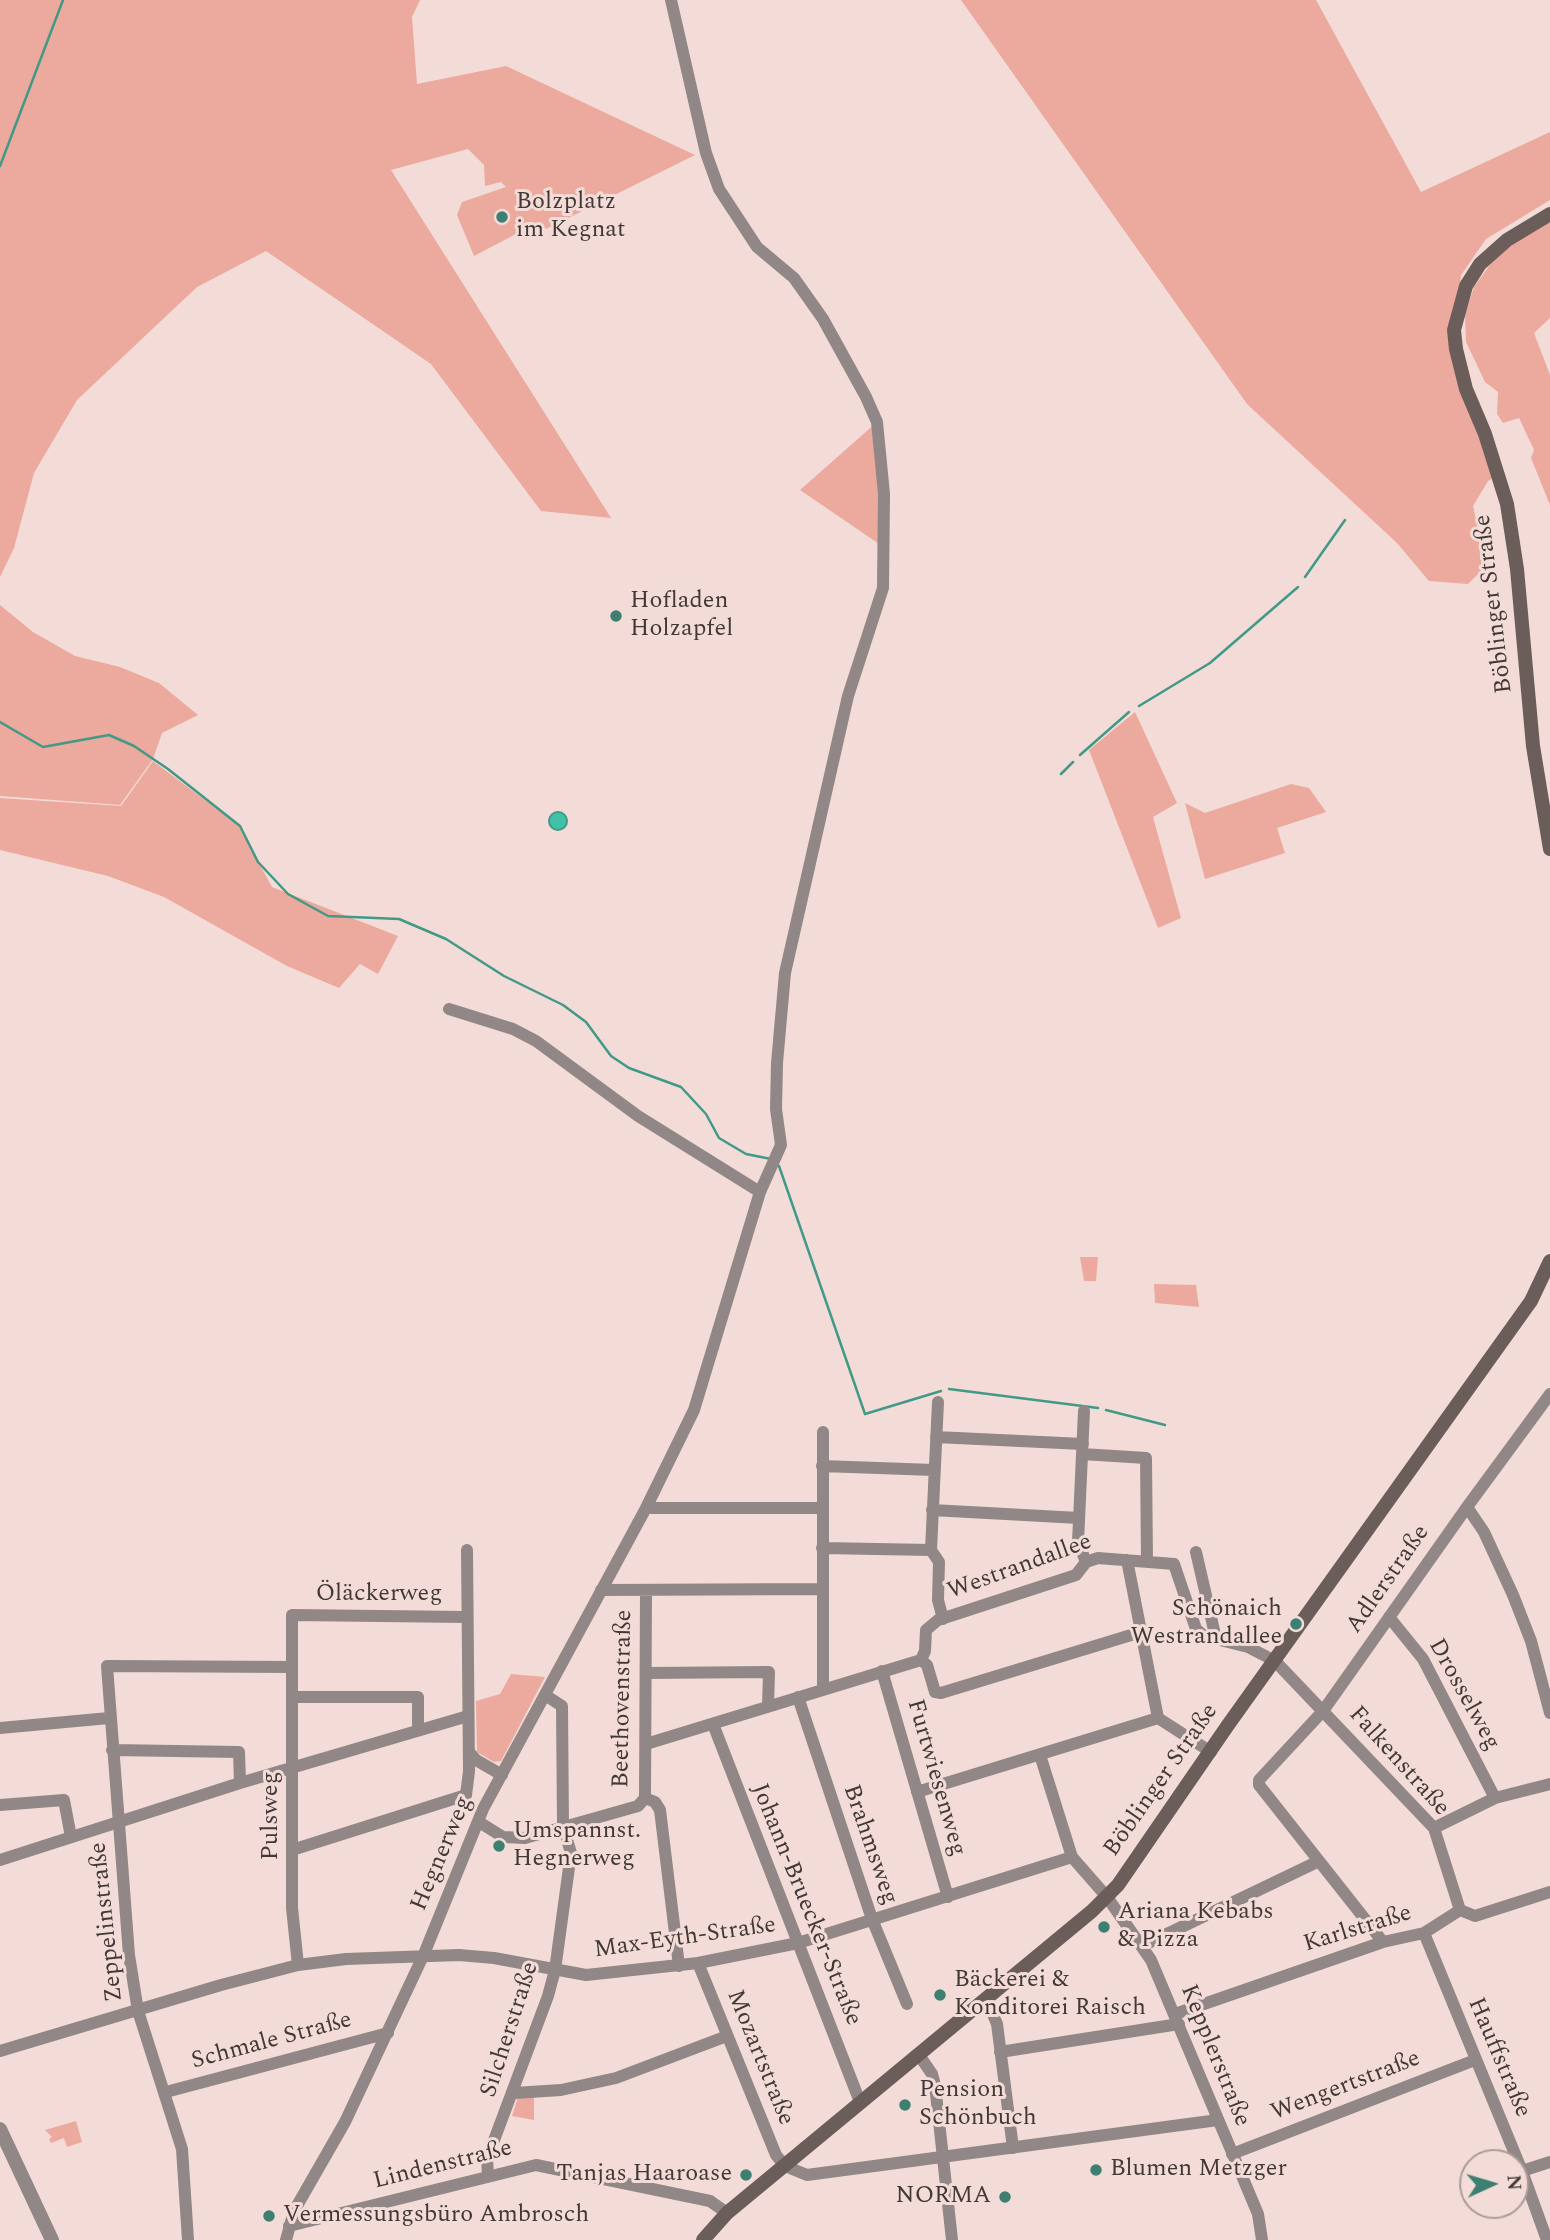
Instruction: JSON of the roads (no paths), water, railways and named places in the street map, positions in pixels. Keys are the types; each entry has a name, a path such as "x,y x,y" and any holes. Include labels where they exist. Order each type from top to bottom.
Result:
{"main road":[{"name":"Böblinger Straße","path":"1550,214 1493,251 1465,283 1456,320 1456,349 1466,389 1488,444 1507,504 1517,569 1533,746 1550,849"},
{"name":"Böblinger Straße","path":"706,2238 727,2213 1107,1897 1531,1301 1550,1262"}],"street":[{"name":"Hegnerweg","path":"286,2240 303,2194 345,2122 388,2034 479,1822 646,1508 702,1387 760,1192 781,1146 776,1109 779,1026 785,973 848,696 883,589 883,469 877,422 840,347 794,278 757,247 719,190 706,153 671,0"},
{"path":"449,1009 513,1029 536,1041 638,1115 760,1192"},
{"name":"Adlerstraße","path":"1319,1861 1259,1784 1261,1776 1323,1711 1466,1507 1548,1401"},
{"path":"938,1402 931,1550 939,1562 938,1600 943,1619"},
{"path":"1084,1411 1078,1542 1086,1562"},
{"path":"822,1432 822,1689"},
{"path":"936,1437 1083,1449 1146,1458 1147,1561"},
{"path":"822,1466 934,1470"},
{"path":"1466,1507 1484,1532 1513,1595 1531,1641 1550,1713"},
{"path":"646,1508 822,1508"},
{"path":"932,1510 1079,1518"},
{"path":"822,1548 931,1550"},
{"name":"Öläckerweg","path":"292,1850 462,1798 468,1790 467,1550"},
{"path":"1196,1552 1214,1630"},
{"name":"Westrandallee","path":"921,1660 925,1651 926,1630 943,1619 1076,1576 1086,1562 1098,1558 1167,1561 1178,1569 1190,1619 1204,1636 1248,1647 1275,1661"},
{"path":"1127,1560 1158,1718 1211,1752"},
{"path":"601,1590 822,1589"},
{"name":"Beethovenstraße","path":"479,1822 503,1837 525,1838 638,1806 645,1798 646,1590"},
{"name":"Öläckerweg","path":"292,1615 466,1616"},
{"name":"Pulsweg","path":"292,1615 292,1908 298,1965"},
{"name":"Drosselweg","path":"1389,1616 1423,1659 1495,1798"},
{"path":"646,1744 921,1660 928,1665 935,1692 942,1693 1141,1632"},
{"name":"Falkenstraße","path":"1275,1661 1434,1828 1460,1910"},
{"name":"Zeppelinstraße","path":"188,2240 185,2163 166,2092 138,2011 128,1946 107,1666 292,1667"},
{"name":"Furtwiesenweg","path":"882,1671 948,1897"},
{"path":"646,1674 769,1672 768,1706"},
{"name":"Silcherstraße","path":"488,2175 487,2159 514,2093 555,1970 571,1853 563,1826 562,1706 545,1695"},
{"path":"292,1697 418,1697 418,1729"},
{"name":"Brahmsweg","path":"798,1697 872,1919 907,2004"},
{"path":"0,1860 240,1783 468,1716"},
{"path":"0,1728 109,1718"},
{"path":"917,1792 1158,1718"},
{"name":"Johann-Bruecker-Straße","path":"713,1724 860,2102"},
{"path":"112,1749 239,1752 240,1783"},
{"path":"469,1752 502,1775"},
{"path":"1040,1755 1072,1857 1107,1897"},
{"path":"1434,1828 1495,1798 1550,1784"},
{"path":"645,1798 655,1802 660,1810 679,1966"},
{"path":"0,1805 64,1800 71,1837"},
{"name":"Max-Eyth-Straße","path":"0,2051 298,1965 424,1954 494,1958 586,1975 698,1963 798,1943 1072,1857"},
{"path":"1142,1945 1319,1861 1383,1942"},
{"path":"1460,1910 1475,1916 1549,1896"},
{"name":"Kepplerstraße","path":"1107,1897 1142,1945 1177,2019 1258,2214 1262,2240"},
{"name":"Karlstraße","path":"1000,2052 1177,2019 1383,1942 1424,1933 1460,1910"},
{"name":"Hauffstraße","path":"1424,1933 1513,2149"},
{"name":"Mozartstraße","path":"698,1963 776,2155 785,2166"},
{"path":"986,1998 996,2017 1013,2148"},
{"name":"Schmale Straße","path":"166,2092 388,2034"},
{"path":"514,2093 561,2090 616,2078 727,2036"},
{"path":"919,2054 932,2074 952,2240"},
{"name":"Wengertstraße","path":"1232,2154 1475,2060"},
{"path":"785,2166 807,2175 1218,2120"},
{"path":"0,2129 51,2240"},
{"path":"1529,2169 1550,2162"},
{"name":"Lindenstraße","path":"289,2226 536,2165 562,2168 710,2201 727,2213"},
{"name":"Hauffstraße","path":"1529,2191 1546,2240"}],"waterway":[{"path":"0,166 63,0"},
{"path":"1305,577 1345,520"},
{"path":"1139,706 1210,663 1298,587"},
{"path":"1080,755 1129,712"},
{"path":"0,722 43,747 109,735 134,746 168,769 240,826 258,862 288,894 328,916 399,919 446,939 504,976 563,1005 586,1022 611,1056 629,1068 681,1087 706,1114 719,1138 746,1154 771,1159"},
{"path":"1061,774 1073,762"},
{"path":"779,1166 865,1414 941,1391"},
{"path":"949,1389 1098,1408"},
{"path":"1106,1410 1165,1425"}],"place":[{"name":"Bolzplatz im Kegnat","path":"502,217"},
{"name":"Hofladen Holzapfel","path":"616,616"},
{"name":"Schönaich Westrandallee","path":"1296,1624"},
{"name":"Umspannst. Hegnerweg","path":"499,1846"},
{"name":"Ariana Kebabs & Pizza","path":"1104,1927"},
{"name":"Bäckerei & Konditorei Raisch","path":"940,1995"},
{"name":"Pension Schönbuch","path":"905,2105"},
{"name":"Blumen Metzger","path":"1096,2170"},
{"name":"Tanjas Haaroase","path":"746,2175"},
{"name":"NORMA","path":"1005,2197"},
{"name":"Vermessungsbüro Ambrosch","path":"269,2216"}]}
